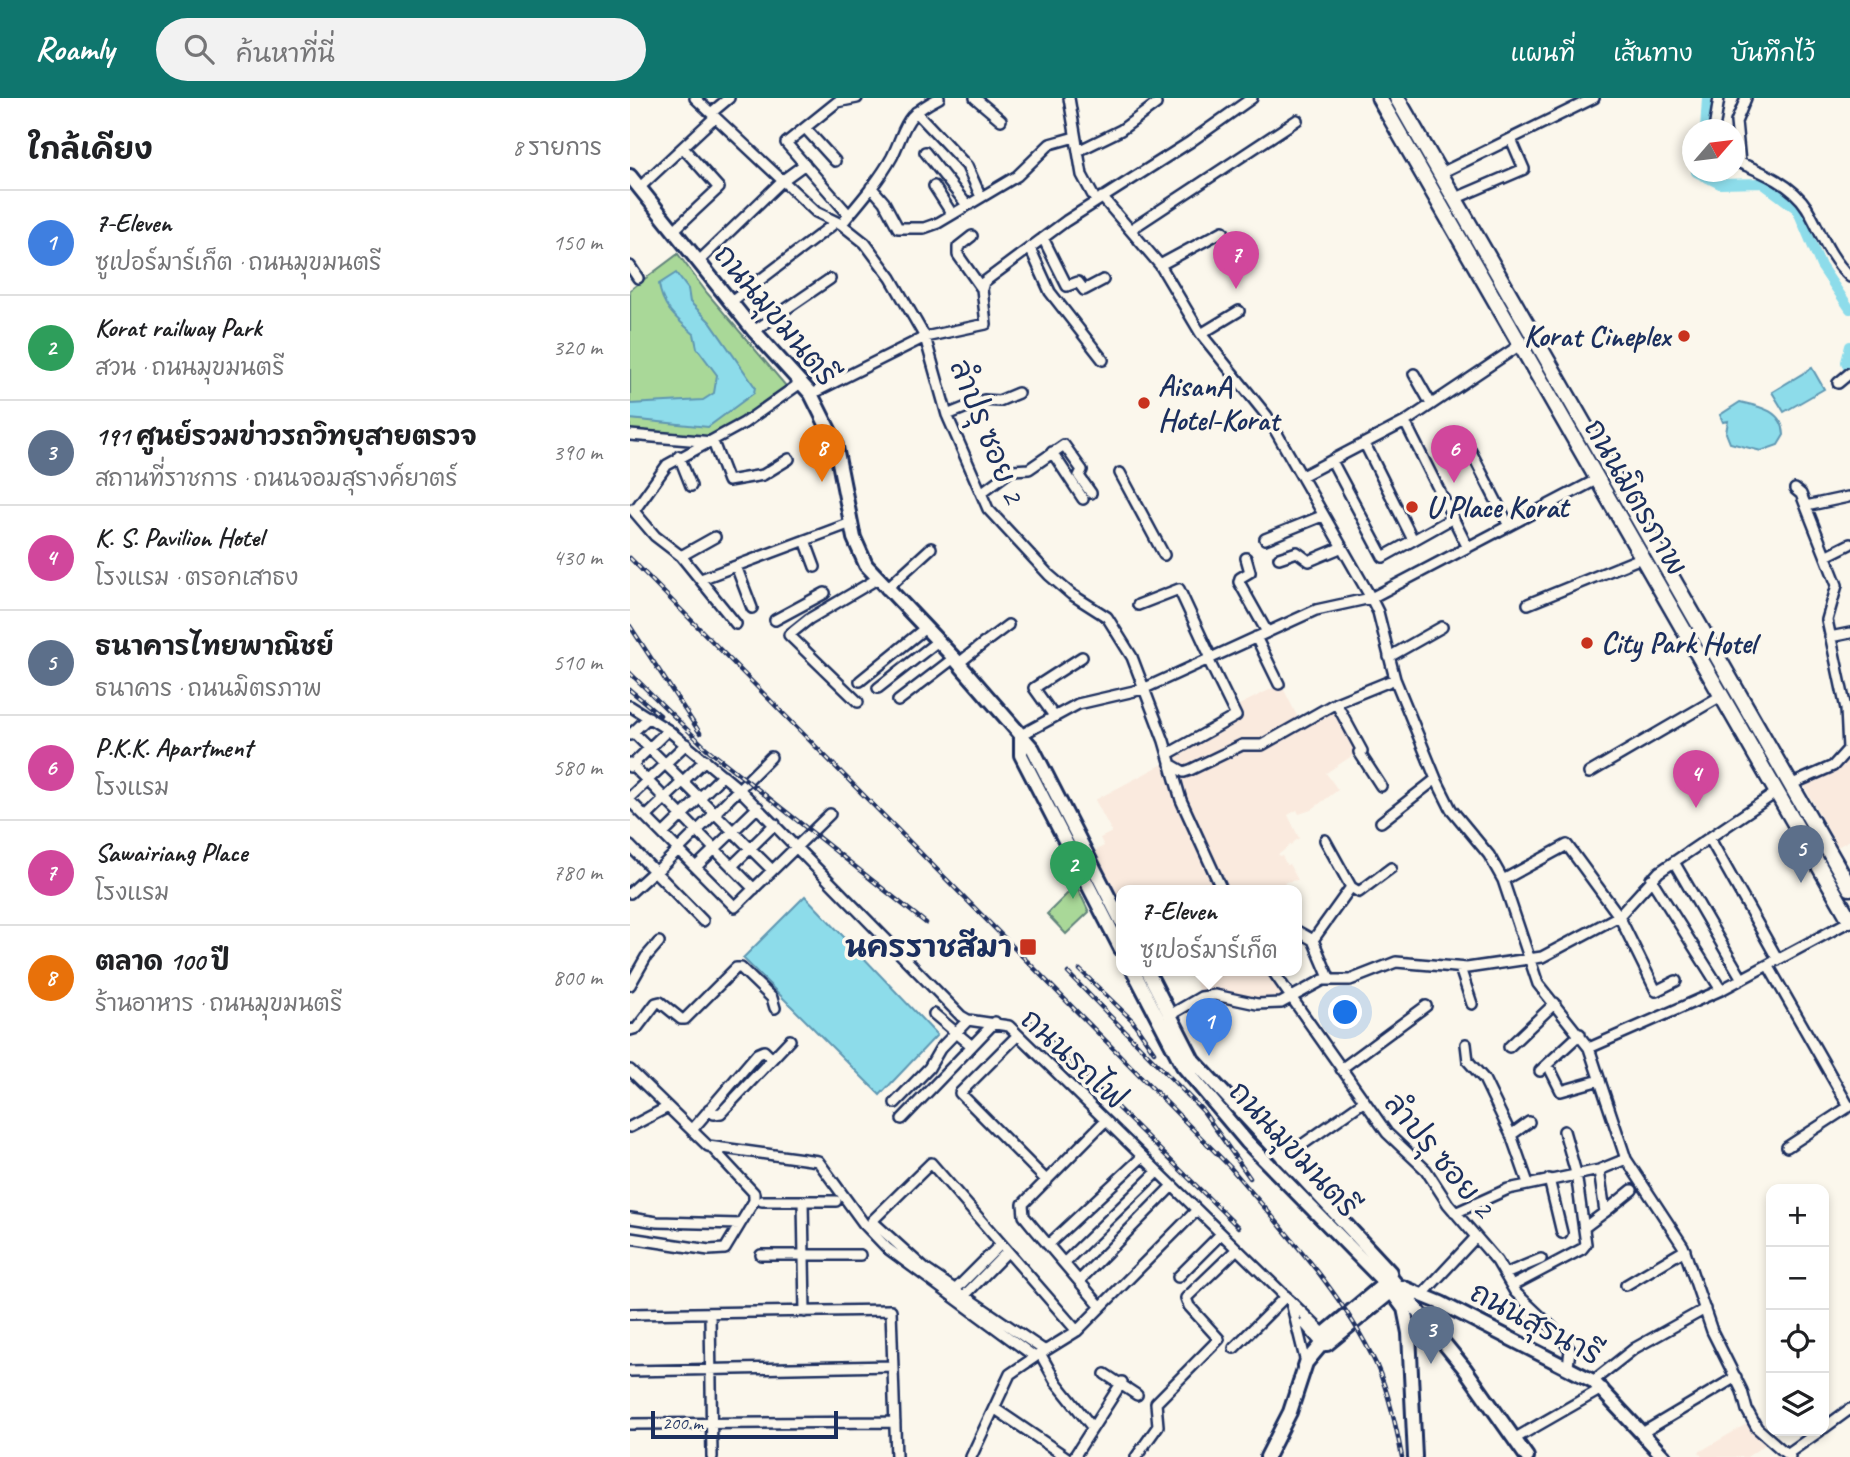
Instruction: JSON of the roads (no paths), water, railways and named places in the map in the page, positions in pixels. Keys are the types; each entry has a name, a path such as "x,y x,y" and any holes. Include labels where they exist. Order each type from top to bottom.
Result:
{"highway":[{"name":"ถนนมิตรภาพ","path":"1379,98 1850,920"},
{"name":"ถนนมิตรภาพ","path":"1397,98 1850,888"},
{"path":"1777,792 1790,785"}],"main road":[{"name":"ถนนมุขมนตรี","path":"630,176 754,331 811,394 835,442 858,550 877,579 956,660 1033,748 1116,909"},
{"name":"ถนนมุขมนตรี","path":"1021,735 1021,755 1116,937"},
{"name":"ถนนมุขมนตรี","path":"1137,976 1193,1060 1282,1159 1390,1272 1392,1284"},
{"name":"ถนนมุขมนตรี","path":"1149,976 1183,1066 1247,1142 1392,1284"},
{"path":"1247,1142 1258,1132"},
{"path":"1392,1284 1405,1310 1409,1332 1415,1457"},
{"path":"1392,1284 1426,1320 1527,1457"},
{"path":"1267,1457 1290,1412 1306,1363 1323,1339 1392,1284"},
{"name":"ถนนสุรนารี","path":"1392,1284 1441,1303 1568,1366 1598,1385 1664,1457"},
{"path":"1409,1332 1426,1320 1428,1312 1441,1303"}],"street":[{"name":"ลำปรุ ซอย 2","path":"695,98 816,212 838,223 874,253 925,337 947,415 980,490 999,524 1071,594 1107,617 1132,657 1199,845 1219,885"},
{"path":"639,188 684,149 720,98"},
{"path":"711,113 729,98"},
{"path":"849,215 786,143 837,102 857,98"},
{"path":"731,302 849,215 892,157 905,122 939,98"},
{"path":"975,98 1000,120"},
{"path":"1069,98 1082,174 1099,199 1160,265 1201,334 1251,394 1302,476 1340,548 1371,598 1378,612 1395,679 1436,779 1451,809 1489,855 1503,880 1528,961 1542,990 1589,1048 1626,1159 1685,1250 1705,1309 1757,1428 1788,1456 1813,1436"},
{"path":"811,394 925,337 986,324 982,289 984,282 1099,199 1190,142 1252,98"},
{"path":"1440,174 1594,98"},
{"path":"1716,119 1719,98"},
{"path":"1737,119 1745,98"},
{"path":"1078,151 1121,130 1156,103"},
{"path":"916,112 967,166 981,197"},
{"path":"1130,230 1297,120"},
{"path":"805,128 835,161"},
{"path":"871,187 884,202 898,228 924,228 1017,176 1050,144 1075,137"},
{"path":"1454,199 1524,169 1511,139"},
{"path":"673,231 719,188 684,149"},
{"path":"925,152 967,205"},
{"path":"698,262 783,180 804,164"},
{"path":"1745,166 1772,176 1804,204 1828,251 1850,276"},
{"path":"934,186 952,214"},
{"path":"1160,265 1223,231"},
{"path":"972,236 958,247 958,255 982,289"},
{"path":"1043,238 1067,286 1078,282 1084,290 1103,280"},
{"path":"1030,248 1050,292 1103,360"},
{"path":"630,266 638,278"},
{"path":"754,331 830,279"},
{"path":"1201,334 1239,311"},
{"path":"1302,476 1405,422 1520,345"},
{"path":"1838,383 1850,373"},
{"path":"1414,374 1431,404"},
{"path":"736,624 681,556 655,537 632,510 667,465 679,456 713,442 802,382"},
{"path":"947,415 984,400 999,401 1018,393"},
{"path":"1405,422 1467,546"},
{"path":"630,435 713,442"},
{"path":"1464,438 1507,524"},
{"path":"713,442 728,481 764,475 789,459"},
{"path":"1366,444 1413,540"},
{"path":"980,490 1014,468 1028,469 1060,446 1067,447 1082,470 1079,476 1087,496 1052,452"},
{"path":"679,456 691,485"},
{"path":"980,490 1017,459"},
{"path":"1332,461 1382,557 1453,518"},
{"path":"1120,473 1164,555"},
{"path":"1021,735 1054,716 1096,698 1143,689 1329,605 1371,598 1507,524 1596,480"},
{"path":"1790,785 1833,766 1849,748 1846,709 1827,620 1837,585 1801,494 1795,489"},
{"path":"1806,506 1848,497"},
{"path":"1265,539 1322,516"},
{"path":"701,579 851,523"},
{"path":"681,556 715,537"},
{"path":"805,540 815,567"},
{"path":"1826,556 1850,544"},
{"path":"886,589 931,548"},
{"path":"1279,558 1297,552 1312,561 1340,548"},
{"path":"1245,558 1250,572 1240,578 1239,582 1267,632"},
{"path":"1528,604 1641,558"},
{"path":"736,566 751,608"},
{"path":"858,702 790,638 790,633 877,579"},
{"path":"1138,605 1180,589 1236,716 1169,759 1184,772 1242,745 1262,745 1336,703 1395,679"},
{"path":"775,620 825,593"},
{"path":"797,608 809,619"},
{"path":"898,701 1008,625"},
{"path":"1389,657 1442,627"},
{"path":"860,681 924,629"},
{"path":"1830,637 1850,634"},
{"path":"1256,637 1279,684"},
{"path":"878,688 938,641"},
{"path":"1054,716 1034,688 1083,657"},
{"path":"1589,773 1721,696"},
{"path":"1336,703 1381,786"},
{"path":"630,706 687,744 740,790 968,1020 895,1103"},
{"path":"649,717 632,733 772,870"},
{"path":"668,730 631,765 754,889"},
{"path":"687,744 630,799 735,907 830,814"},
{"path":"630,893 698,831 771,757"},
{"path":"646,817 705,760"},
{"path":"663,834 723,775"},
{"path":"1381,822 1436,779"},
{"path":"1166,1019 1201,997 1215,995 1269,1004 1292,997 1316,983 1350,980 1396,961 1460,968 1528,961 1557,950 1619,916 1651,879 1777,792"},
{"path":"696,867 758,807"},
{"path":"732,866 775,824"},
{"path":"1710,839 1778,960"},
{"path":"1325,840 1351,887 1359,892 1391,868"},
{"path":"1503,880 1567,845 1619,916 1656,991 1676,982"},
{"path":"630,846 634,857 655,872 703,921"},
{"path":"1674,862 1742,979"},
{"path":"1651,879 1721,990"},
{"path":"1313,940 1351,887"},
{"path":"1589,1048 1721,990 1850,920"},
{"path":"1302,934 1313,940 1330,980"},
{"path":"630,985 646,957 659,942"},
{"path":"1768,965 1849,1106 1787,1147"},
{"path":"630,1030 636,1028 656,1003 660,1002 681,1019 685,1019 736,968 741,968 772,998 775,1008"},
{"path":"1460,968 1472,1004"},
{"name":"ลำปรุ ซอย 2","path":"1276,976 1387,1133 1426,1170 1455,1213 1512,1286 1557,1332 1570,1350 1568,1366"},
{"path":"1509,1047 1555,1003"},
{"path":"1341,1069 1426,1006"},
{"path":"934,1014 972,1046"},
{"name":"ถนนรถไฟ","path":"968,1020 1009,1026 1288,1298 1323,1339"},
{"path":"902,1119 995,1022"},
{"path":"1540,1071 1580,1034"},
{"path":"1018,1035 960,1093 1047,1181"},
{"path":"709,1109 715,1114 721,1113 790,1040"},
{"path":"1466,1044 1468,1061 1484,1079 1511,1135 1528,1183"},
{"path":"692,1130 761,1051 772,1059"},
{"path":"630,1070 712,1147 754,1193 754,1202 725,1249 709,1250 630,1238"},
{"path":"1551,1071 1561,1091 1600,1080"},
{"path":"1282,1159 1363,1102"},
{"path":"630,1128 668,1107"},
{"path":"1101,1307 1024,1216 1023,1204 1105,1121"},
{"path":"1511,1135 1529,1122"},
{"path":"1512,1286 1582,1249 1587,1240 1576,1173 1564,1131"},
{"path":"712,1147 818,1161 864,1224 887,1248 1040,1355"},
{"path":"1048,1245 1142,1157"},
{"path":"1455,1213 1491,1195 1528,1183 1599,1170 1626,1159"},
{"path":"1077,1331 931,1163 872,1221 893,1243 1040,1355 1056,1382 1092,1427"},
{"path":"1599,1170 1605,1212"},
{"path":"1064,1263 1157,1172"},
{"path":"1549,1179 1562,1233"},
{"path":"1079,1281 1172,1186"},
{"path":"1585,1227 1632,1190"},
{"path":"762,1201 836,1201"},
{"path":"803,1201 805,1312"},
{"path":"971,1457 1010,1374 1077,1331 1197,1210"},
{"path":"630,1218 740,1224"},
{"path":"1178,1277 1221,1234"},
{"path":"1422,1295 1476,1237"},
{"path":"959,1293 1004,1249"},
{"path":"1136,1457 1158,1426 1156,1403 1219,1339 1189,1306 1186,1298 1237,1249"},
{"path":"1626,1285 1685,1250"},
{"path":"761,1255 860,1255"},
{"path":"1505,1275 1541,1259"},
{"path":"1234,1348 1288,1298 1306,1363"},
{"path":"1514,1439 1598,1385 1635,1348 1705,1309"},
{"path":"630,1314 891,1310 896,1457"},
{"path":"710,1314 712,1457"},
{"path":"630,1371 892,1366"},
{"path":"1105,1374 1122,1382 1137,1395"},
{"path":"1642,1433 1736,1377"},
{"path":"1074,1457 1122,1382"},
{"path":"994,1408 1066,1457"},
{"path":"1829,1424 1850,1409"},
{"path":"630,1424 895,1422"}],"water":[{"path":"676,273 688,289 690,302 710,322 755,387 754,393 708,427 630,419 630,404 703,400 714,393 717,375 697,348 694,334 682,324 663,300 659,284"},
{"path":"1812,368 1824,389 1784,412 1772,392"},
{"path":"1740,402 1768,411 1779,420 1784,435 1778,445 1761,451 1730,443 1726,433 1728,421 1723,422 1720,415"},
{"path":"805,896 937,1035 880,1095 743,958"}],"waterway":[{"path":"1706,119 1707,98"},
{"path":"1716,182 1762,183 1797,209 1821,266 1850,309"},
{"path":"1850,346 1846,362 1850,373"}],"railway":[{"path":"630,558 1230,1167 1328,1285 1362,1337 1385,1386 1402,1457"},
{"path":"630,626 700,733"},
{"path":"630,673 706,748 926,923"},
{"path":"630,690 660,715"},
{"path":"1080,970 1132,1020 1154,1052"},
{"path":"1068,973 1203,1111 1250,1178"},
{"path":"1031,1022 1238,1227"}],"place":[{"name":"Sawairiang Place","path":"1236,289"},
{"name":"Korat Cineplex","path":"1684,336"},
{"name":"AisanA Hotel-Korat","path":"1144,403"},
{"name":"ตลาด 100 ปี","path":"822,482"},
{"name":"P.K.K. Apartment","path":"1454,483"},
{"name":"U Place Korat","path":"1412,507"},
{"name":"City Park Hotel","path":"1587,643"},
{"name":"K. S. Pavilion Hotel","path":"1696,808"},
{"name":"ธนาคารไทยพาณิชย์","path":"1801,883"},
{"name":"Korat railway Park","path":"1073,899"},
{"name":"นครราชสีมา","path":"1028,947"},
{"name":"7-Eleven","path":"1209,1056"},
{"name":"191 ศูนย์รวมข่าวรถวิทยุสายตรวจ","path":"1431,1364"}]}
